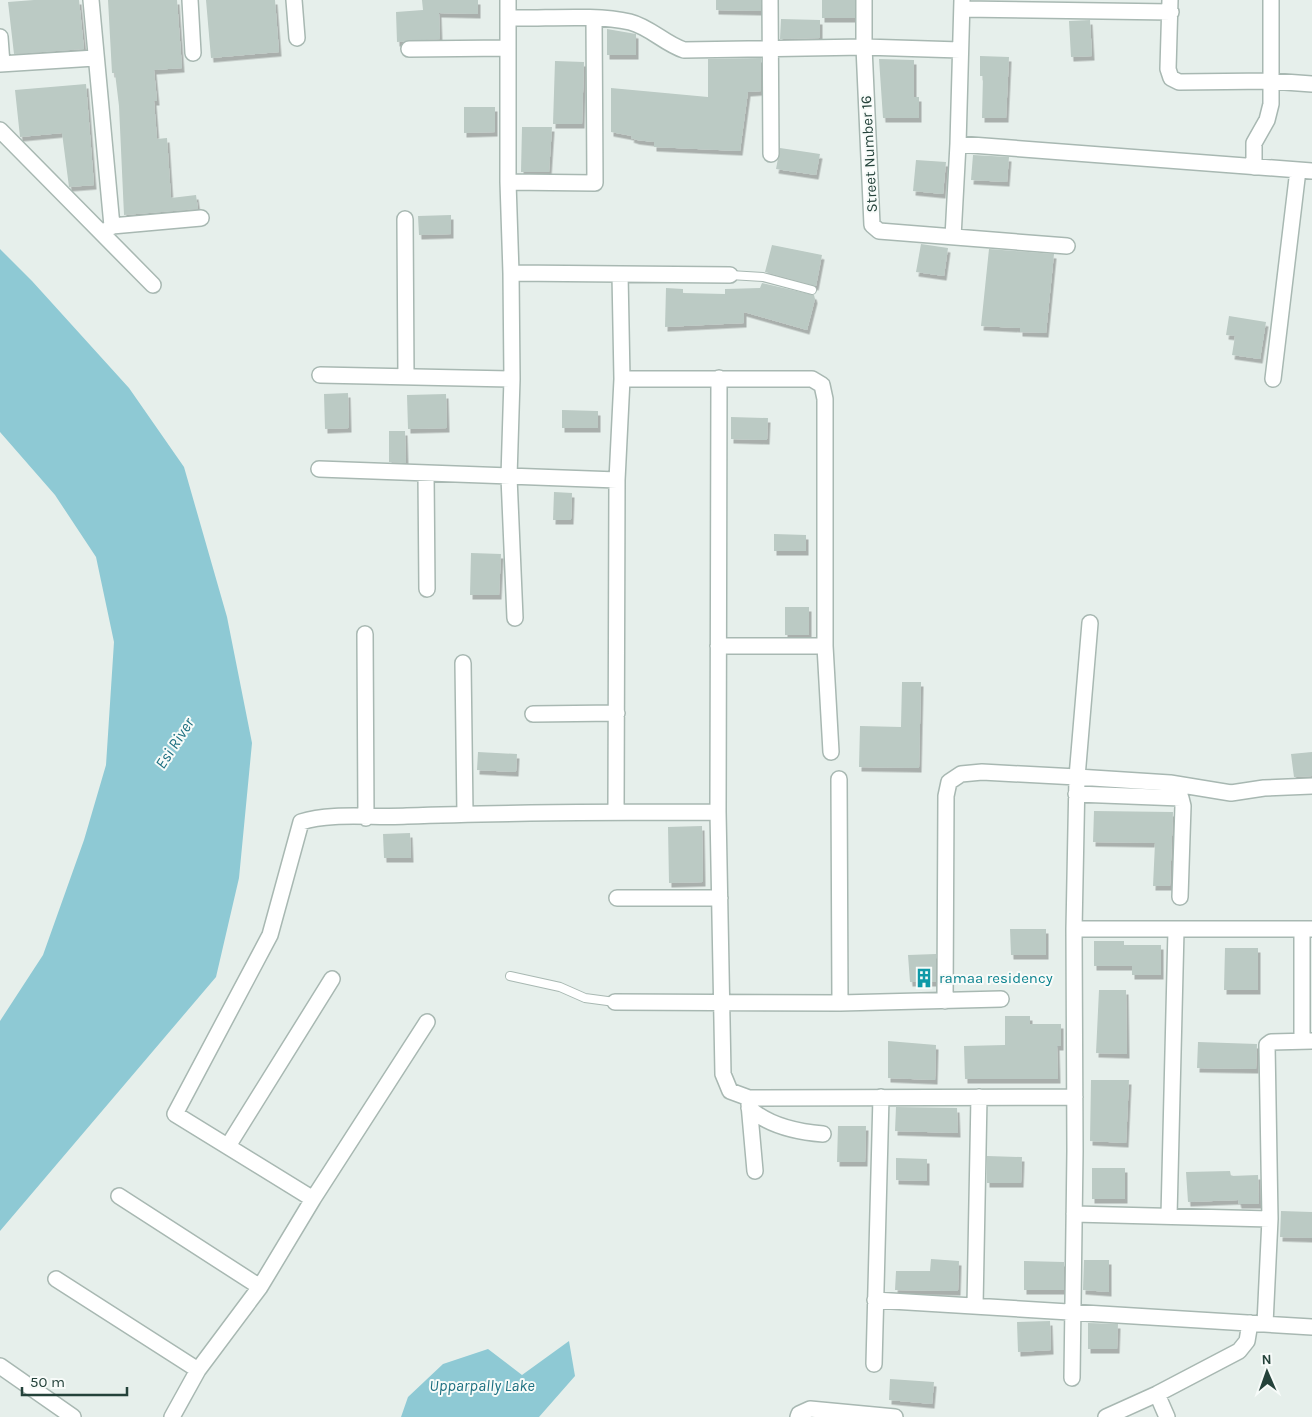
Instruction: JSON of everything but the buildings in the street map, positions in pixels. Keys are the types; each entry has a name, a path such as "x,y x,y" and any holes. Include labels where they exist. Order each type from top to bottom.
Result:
{"street":[{"path":"91,0 107,230"},
{"path":"190,0 193,53"},
{"path":"294,0 298,38"},
{"path":"508,0 508,182 512,379 509,477 515,618"},
{"path":"770,0 771,154"},
{"name":"Street Number 16","path":"864,0 864,47 872,225 879,231 1067,246"},
{"path":"1254,166 1254,143 1267,120 1271,104 1272,0"},
{"path":"953,237 962,4 1170,6 1168,69 1171,78 1179,82 1271,81 1312,84"},
{"path":"508,18 594,19 632,22 672,46 684,50 864,47 960,50"},
{"path":"508,182 595,183 594,19"},
{"path":"0,37 1,64 95,58"},
{"path":"409,49 508,48"},
{"path":"0,130 107,230 153,285"},
{"path":"958,144 1305,171 1273,379"},
{"path":"107,230 201,218"},
{"path":"405,219 406,376"},
{"path":"511,273 730,275"},
{"path":"616,812 617,480 622,379 620,274"},
{"path":"320,375 512,379"},
{"path":"719,378 718,812 723,1074 730,1091 749,1103 757,1116 799,1132 823,1134"},
{"path":"622,379 812,378 822,385 825,398 826,646 830,752"},
{"path":"318,469 617,480"},
{"path":"426,474 427,589"},
{"path":"1072,1378 1071,1312 1076,1097 1074,929 1076,777 1090,623"},
{"path":"365,634 366,818"},
{"path":"718,646 826,646"},
{"path":"463,663 465,814"},
{"path":"532,714 616,713"},
{"path":"945,1001 946,796 949,782 961,774 982,772 1170,783 1231,792 1264,788 1312,786"},
{"path":"839,779 840,1003"},
{"path":"1076,794 1181,798 1183,806 1180,897"},
{"path":"313,1199 176,1114 270,935 301,822 320,816 366,818 465,814 718,812"},
{"path":"616,898 720,898"},
{"path":"1074,929 1307,930 1307,1038 1271,1042 1267,1045 1270,1219 1266,1324"},
{"path":"1169,1216 1176,930"},
{"path":"228,1146 332,979"},
{"path":"615,1002 722,1004 1001,1000"},
{"path":"172,1417 198,1370 260,1287 313,1199 427,1022"},
{"path":"749,1103 881,1097 1076,1097"},
{"path":"874,1364 881,1097"},
{"path":"975,1306 979,1097"},
{"path":"749,1103 755,1171"},
{"path":"119,1196 260,1287"},
{"path":"1074,1214 1270,1219"},
{"path":"56,1279 198,1370"},
{"path":"876,1300 1312,1327"},
{"path":"1106,1417 1157,1394 1239,1351 1247,1341 1251,1330 1250,1323"},
{"path":"0,1366 73,1417"},
{"path":"1157,1394 1167,1417"},
{"path":"798,1417 799,1414 810,1408 895,1417"}],"lane":[{"path":"730,275 763,277 812,290"},
{"path":"510,976 560,987 591,1000 615,1002"}],"water":[{"name":"Esi River","path":"0,249 32,281 129,388 184,467 227,617 252,743 239,878 216,977 0,1231 0,1021 43,955 84,840 106,765 114,642 96,557 55,495 0,432"},
{"name":"Upparpally Lake","path":"569,1341 575,1376 539,1417 401,1417 408,1397 443,1364 488,1349 522,1375"}],"place":[{"name":"ramaa residency","path":"924,978"}]}
